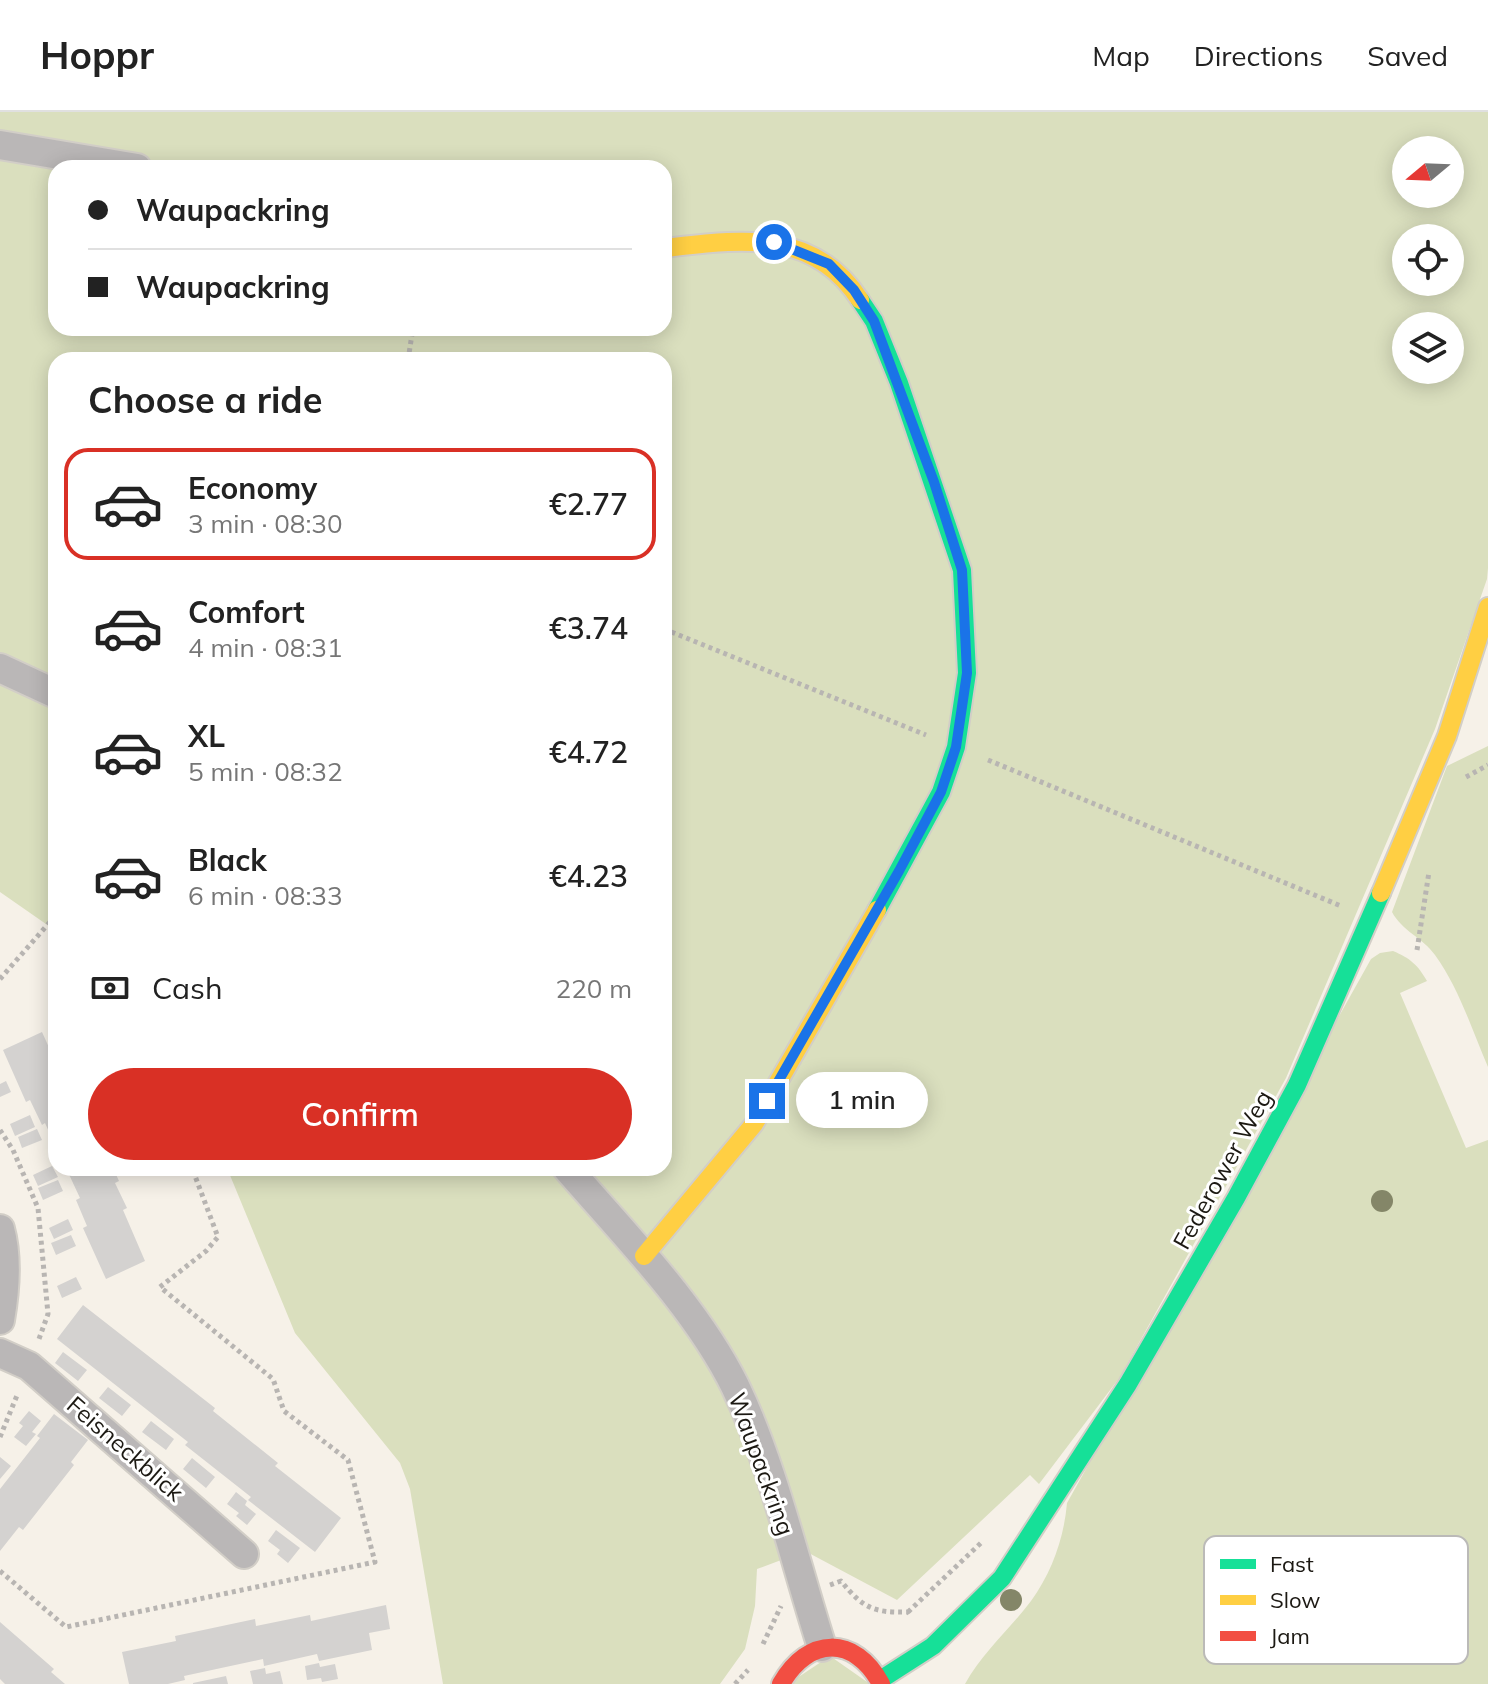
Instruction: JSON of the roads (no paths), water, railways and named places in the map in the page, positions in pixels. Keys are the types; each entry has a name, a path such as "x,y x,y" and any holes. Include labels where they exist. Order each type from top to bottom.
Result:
{"street":[{"path":"0,145 89,160"},
{"path":"644,1256 754,1124 899,871 941,792 956,747 967,673 962,570 929,468 874,321 854,290 829,264 774,242 742,240 672,247"},
{"name":"Federower Weg","path":"880,1682 933,1646 1002,1578 1128,1384 1236,1198 1297,1085 1370,918 1447,736 1488,607"},
{"path":"0,668 48,690"},
{"name":"Waupackring","path":"574,1176 644,1256 706,1338 734,1385 756,1438 822,1647"},
{"path":"0,1229 4,1296 0,1320"},
{"name":"Feisneckblick","path":"0,1353 29,1366 244,1554"},
{"path":"781,1684 793,1663 822,1647 854,1652 874,1668 880,1682"}]}
